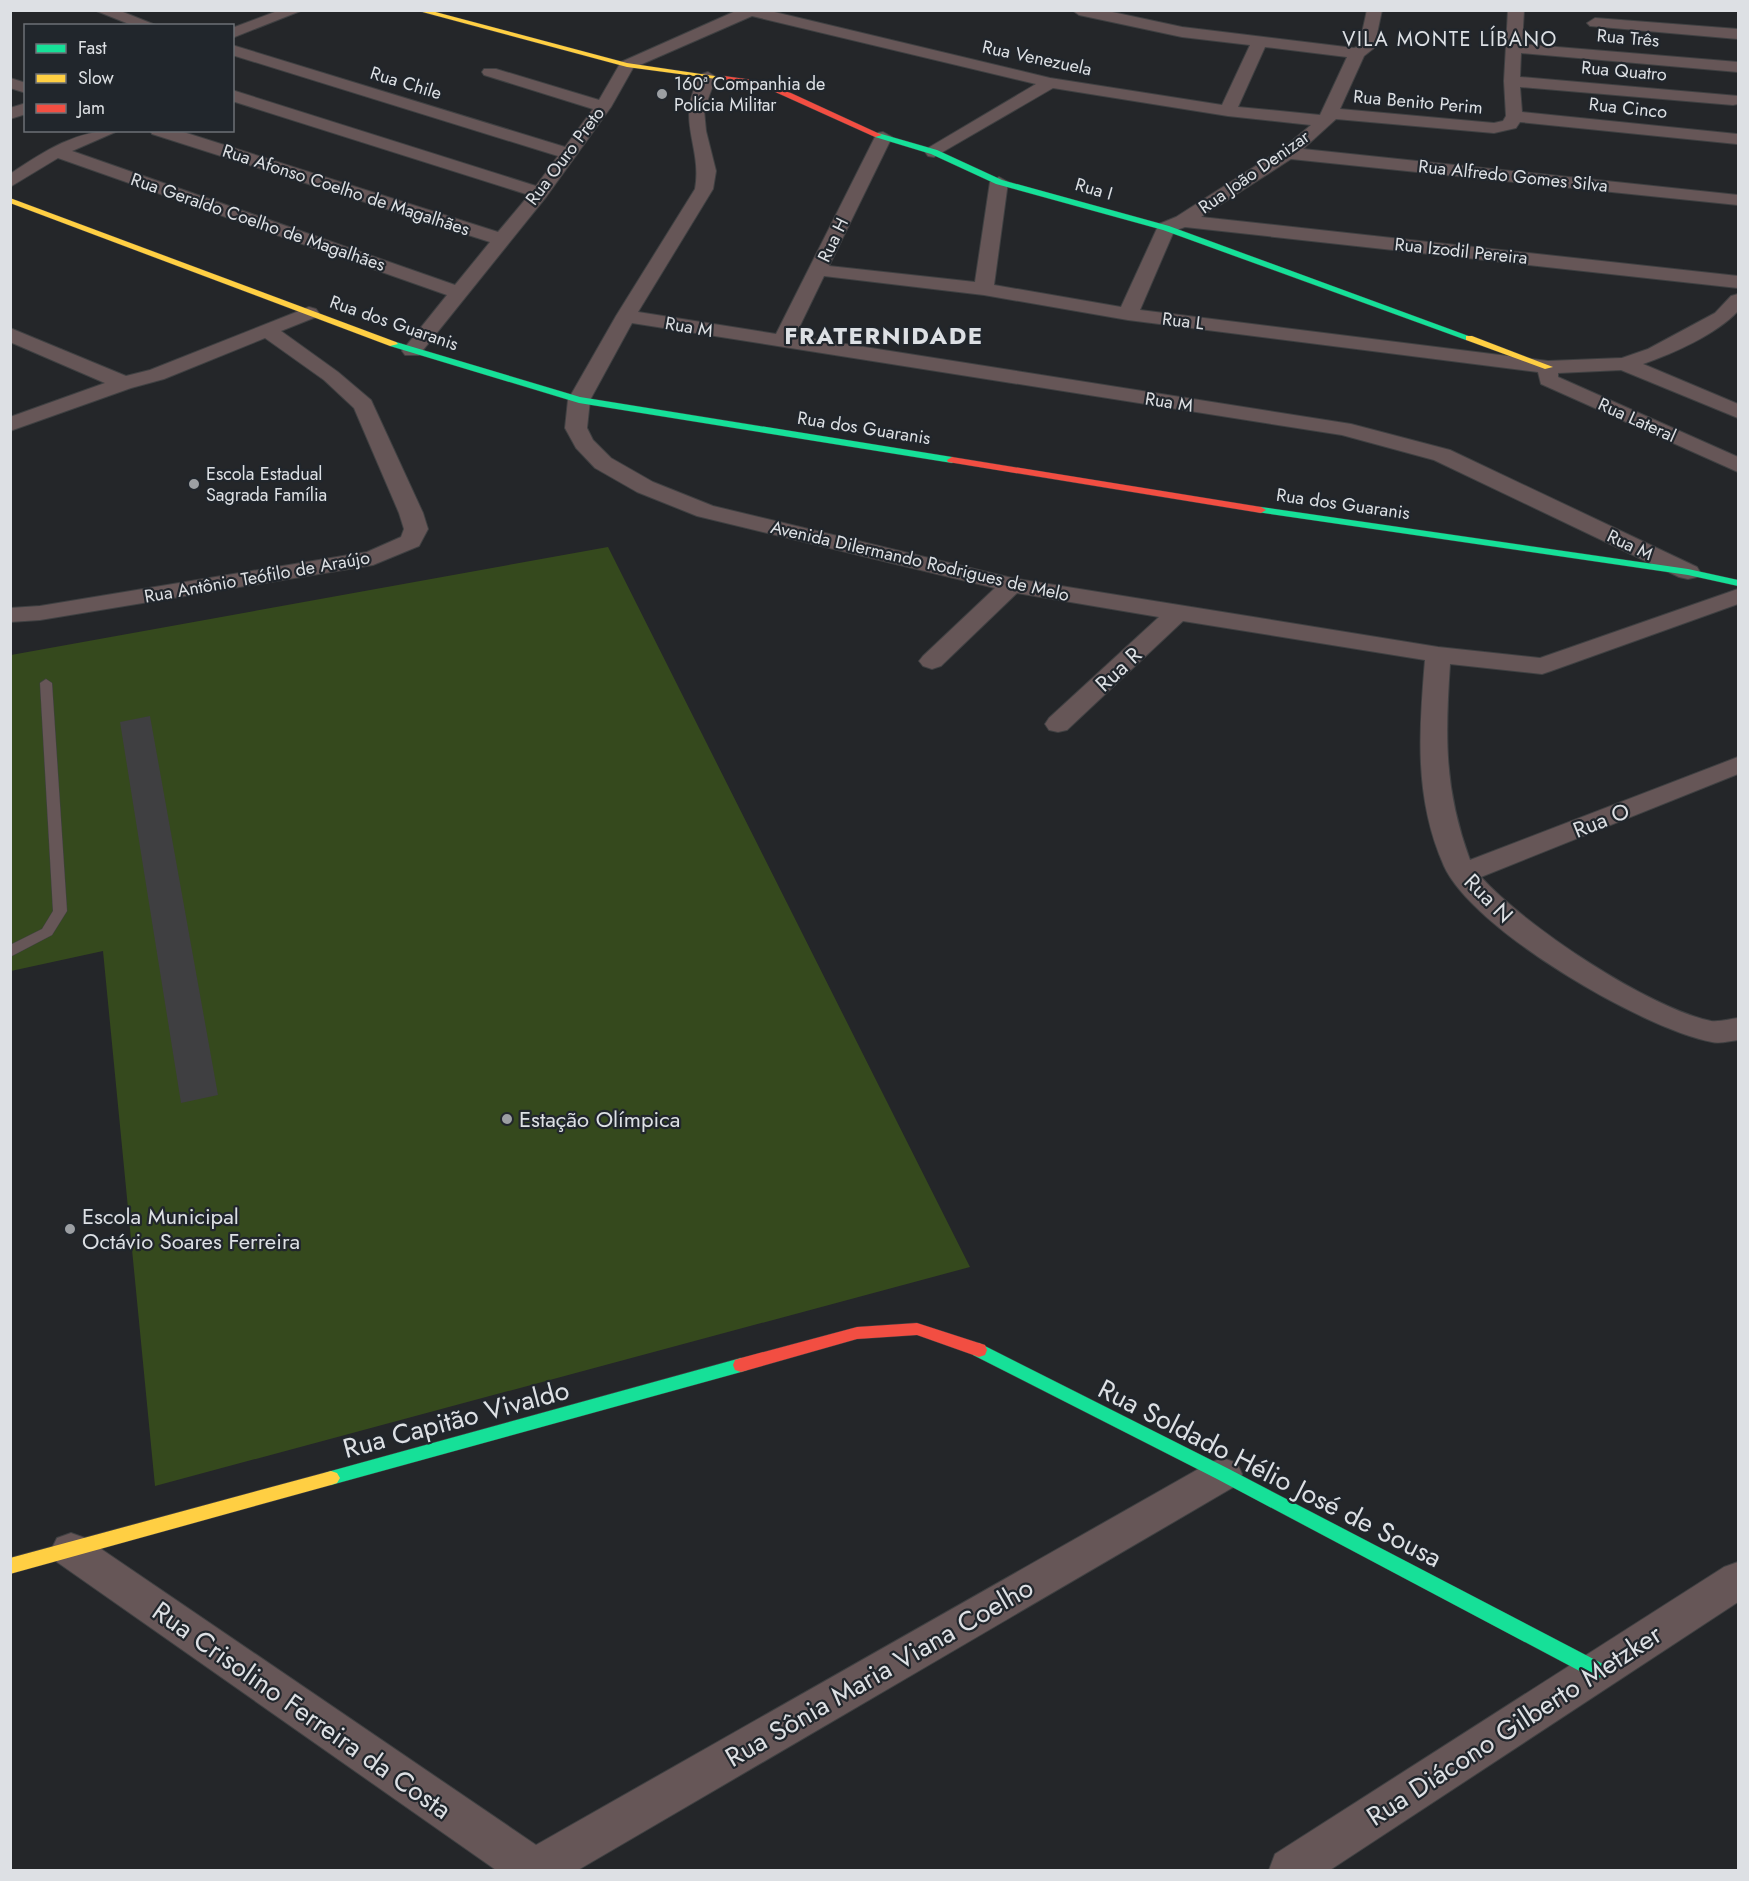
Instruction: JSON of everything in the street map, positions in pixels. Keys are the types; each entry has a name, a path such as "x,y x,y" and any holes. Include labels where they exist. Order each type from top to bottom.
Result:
{"street":[{"path":"101,10 145,24"},
{"path":"234,32 296,10"},
{"name":"Rua I","path":"418,10 627,65 764,84 883,137 934,152 999,182 1174,224 1548,367"},
{"path":"1079,10 1183,27 1259,43 1357,53"},
{"name":"Rua João Denizar","path":"1174,224 1288,153 1327,117 1357,53 1366,48 1375,10"},
{"path":"1509,122 1516,10"},
{"path":"627,65 750,11"},
{"name":"Rua Venezuela","path":"750,11 1050,83 1228,111 1327,117"},
{"path":"1595,23 1734,30 1738,64 1736,120"},
{"path":"1228,111 1259,43"},
{"name":"Rua Três","path":"1514,48 1738,64"},
{"name":"Rua Chile","path":"234,51 567,153"},
{"name":"Rua Ouro Preto","path":"412,351 500,239 540,193 567,153 603,107 627,65"},
{"path":"490,72 603,107"},
{"name":"Avenida Dilermando Rodrigues de Melo","path":"708,77 696,110 697,131 707,171 704,189 626,316 579,400 576,428 584,443 603,463 645,487 705,511 1012,585 1438,656 1542,666 1738,596"},
{"name":"Rua Quatro","path":"1512,81 1736,120"},
{"path":"934,152 1050,83"},
{"path":"234,96 540,193"},
{"name":"Rua Benito Perim","path":"1327,117 1509,122"},
{"name":"Rua Cinco","path":"1509,122 1736,120"},
{"path":"10,182 56,151 107,132"},
{"name":"Rua Afonso Coelho de Magalhães","path":"164,132 500,239"},
{"name":"Rua H","path":"782,342 883,137"},
{"name":"Rua Geraldo Coelho de Magalhães","path":"56,151 460,292"},
{"name":"Rua Alfredo Gomes Silva","path":"1288,153 1738,200"},
{"path":"984,289 999,182"},
{"name":"Rua dos Guaranis","path":"10,200 412,351 579,400 1269,511 1688,572 1738,583"},
{"path":"1128,315 1174,224"},
{"name":"Rua Izodil Pereira","path":"1174,224 1738,282"},
{"name":"Rua L","path":"818,270 984,289 1128,315 1548,367 1624,364"},
{"path":"1624,364 1730,321 1738,300"},
{"path":"10,425 124,383 157,375 309,313"},
{"name":"Rua M","path":"626,316 1343,429 1442,455 1688,572"},
{"name":"Rua Antônio Teófilo de Araújo","path":"10,615 40,613 373,558 411,542 416,529 411,513 363,405 331,376 266,330"},
{"path":"10,334 124,383"},
{"path":"1624,364 1738,412"},
{"name":"Rua Lateral","path":"1548,367 1548,380 1738,465"},
{"path":"932,661 1012,585"},
{"name":"Rua R","path":"1058,724 1177,614"},
{"name":"Rua N","path":"1438,656 1432,752 1445,826 1462,874 1508,919 1618,994 1708,1033 1738,1029"},
{"name":"Rua O","path":"1462,874 1738,765"},
{"name":"Rua Soldado Hélio José de Sousa","path":"917,1329 972,1347 1223,1474 1596,1670"},
{"name":"Rua Capitão Vivaldo","path":"10,1566 857,1333 917,1329"},
{"name":"Rua Sônia Maria Viana Coelho","path":"534,1870 1223,1474"},
{"name":"Rua Crisolino Ferreira da Costa","path":"71,1550 534,1870"},
{"name":"Rua Diácono Gilberto Metzker","path":"1291,1870 1738,1580"}],"lane":[{"path":"10,952 47,932 60,911 46,683"}],"green space":[{"name":"Estação Olímpica","path":"608,547 970,1267 155,1486 103,951 11,971 11,655"}],"building":[{"path":"150,716 218,1095 181,1103 120,722"}],"traffic: fast":[{"path":"878,135 934,152 999,182 1166,228 1469,338"},
{"path":"393,344 579,400 952,460"},
{"path":"1261,510 1688,572 1738,583"},
{"path":"979,1350 1223,1474 1596,1670"},
{"path":"331,1478 741,1365"}],"traffic: slow":[{"path":"418,10 627,65 724,78"},
{"path":"10,200 393,344"},
{"path":"1469,338 1548,367"},
{"path":"10,1566 331,1478"}],"traffic: jam":[{"path":"724,78 764,84 878,135"},
{"path":"952,460 1261,510"},
{"path":"741,1365 857,1333 917,1329 979,1350"}],"place":[{"name":"160ª Companhia de Polícia Militar","path":"662,94"},
{"name":"Escola Estadual Sagrada Família","path":"194,484"},
{"name":"Estação Olímpica","path":"507,1119"},
{"name":"Escola Municipal Octávio Soares Ferreira","path":"70,1229"}],"district":[{"name":"VILA MONTE LÍBANO","path":"1450,39"},
{"name":"FRATERNIDADE","path":"884,335"}]}
